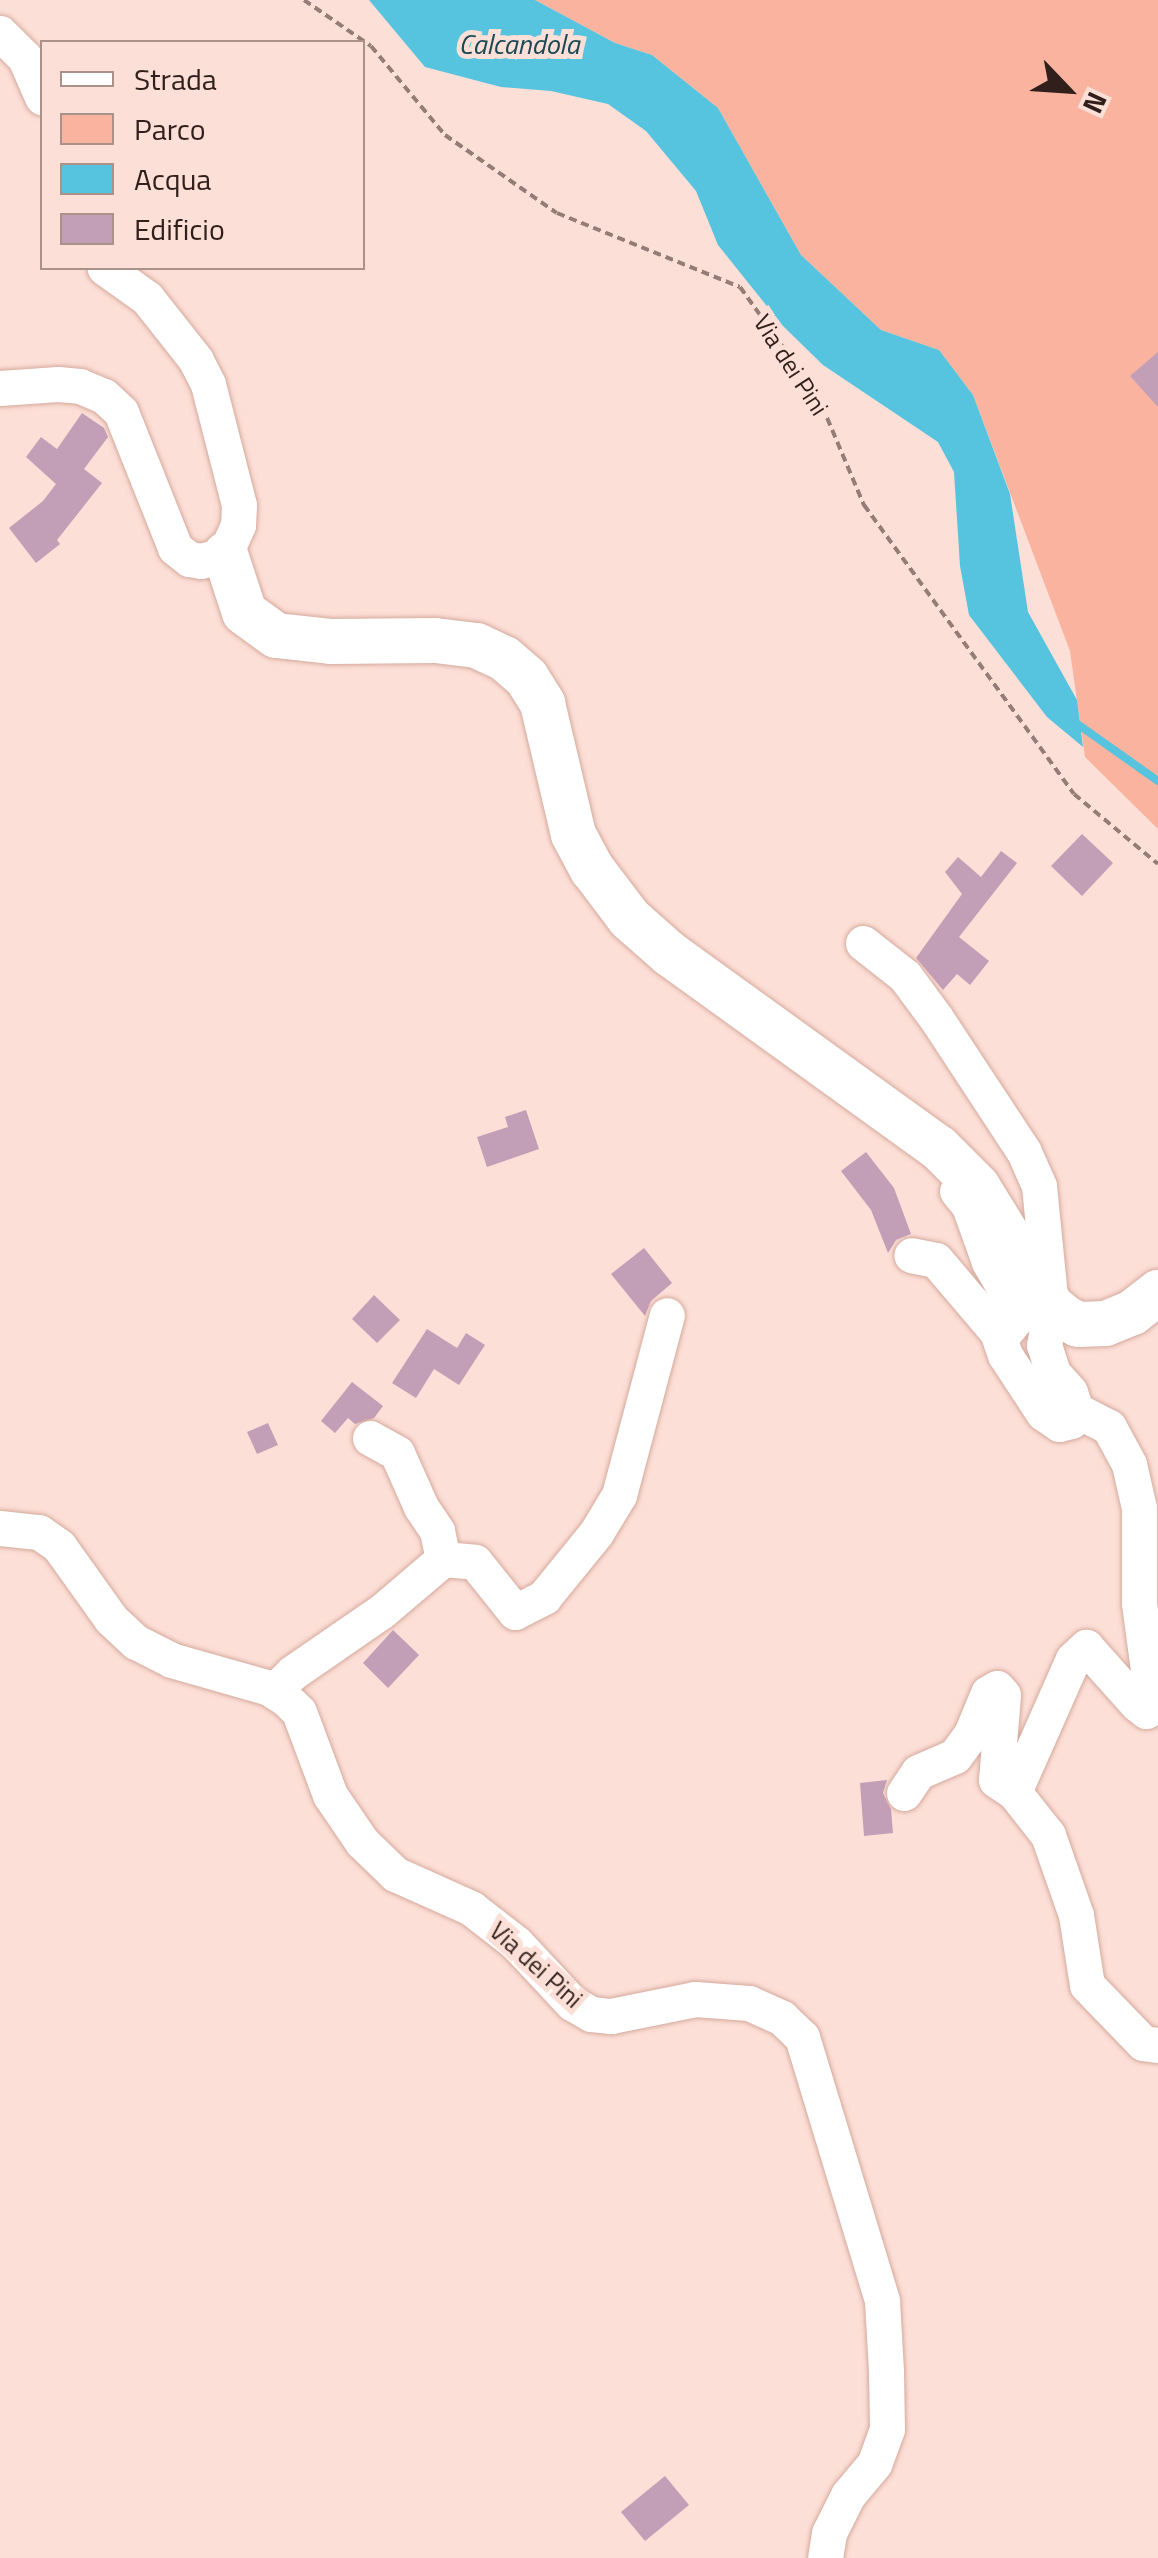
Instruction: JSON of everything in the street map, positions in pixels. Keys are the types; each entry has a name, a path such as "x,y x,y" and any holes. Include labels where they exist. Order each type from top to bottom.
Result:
{"main road":[{"path":"226,554 244,612 276,635 330,641 476,645 515,668 542,703 573,834 592,869 629,918 670,954 938,1147 977,1186 1050,1306 1078,1324 1094,1326 1132,1312 1158,1292"}],"street":[{"path":"0,32 25,58 40,92"},
{"path":"0,388 69,385 104,396 121,412 175,548 189,560 201,562 226,554 234,540 240,505 208,384 186,346 147,298 108,270"},
{"path":"863,943 905,976 1024,1152 1039,1186 1050,1306 1044,1346 1053,1373 1070,1392 1076,1410 1071,1421 1059,1424 1042,1413 1005,1354 1000,1338 936,1260 910,1255"},
{"path":"888,1110 970,1206 989,1262 1015,1307 1016,1318 1000,1338"},
{"path":"0,1528 39,1532 59,1546 111,1619 136,1642 171,1660 274,1691 292,1673 382,1611 443,1559 475,1562 515,1612 544,1597 596,1532 619,1495 667,1315"},
{"path":"1014,1792 1073,1659 1086,1647 1137,1704 1146,1711 1153,1707 1138,1604 1138,1508 1129,1464 1109,1427 1076,1410"},
{"path":"370,1438 397,1453 421,1508 437,1531 443,1559"},
{"path":"904,1793 918,1772 955,1756 971,1734 988,1692 997,1688 1003,1695 996,1780 1014,1792 1048,1834 1076,1915 1088,1985 1144,2043 1158,2046"},
{"name":"Via dei Pini","path":"274,1691 298,1712 330,1795 362,1842 396,1874 486,1920 542,1966 572,2003 591,2014 612,2016 695,1999 749,2003 782,2018 802,2037 882,2301 886,2372 887,2429 874,2464 848,2495 829,2534 825,2558"}],"path":[{"name":"Via dei Pini","path":"304,0 362,40"},
{"name":"Via dei Pini","path":"365,42 444,135 556,212 740,287 816,394 864,505 1074,794 1158,864"}],"green space":[{"path":"535,0 1158,0 1158,829 1085,757 1070,651 973,395 939,350 881,330 801,255 718,108 652,55 615,43"}],"water":[{"name":"Calcandola","path":"369,0 535,0 615,43 652,55 718,108 801,255 881,330 939,350 973,395 1010,494 1028,612 1077,700 1083,747 1047,717 969,615 960,566 954,472 938,442 823,365 782,325 718,245 696,191 646,131 608,104 551,91 501,87 425,67"}],"building":[{"path":"1158,352 1158,407 1130,376"},
{"path":"82,413 104,428 108,437 84,469 102,483 57,540 60,544 36,563 9,528 43,501 56,484 26,457 41,437 57,449"},
{"path":"1082,834 1113,863 1082,896 1051,866"},
{"path":"1001,851 1017,863 959,937 989,961 970,985 957,974 943,990 916,958 962,894 945,872 958,857 981,877"},
{"path":"526,1110 539,1149 487,1167 477,1137 508,1127 505,1117"},
{"path":"866,1152 894,1188 911,1234 896,1240 888,1253 871,1210 841,1171"},
{"path":"644,1248 672,1283 651,1301 645,1316 611,1274"},
{"path":"374,1295 400,1320 377,1343 352,1319"},
{"path":"427,1329 457,1348 466,1333 485,1345 459,1385 434,1369 416,1398 392,1383"},
{"path":"352,1382 383,1406 374,1418 355,1424 348,1418 335,1433 321,1421"},
{"path":"268,1423 278,1445 257,1454 247,1432"},
{"path":"393,1630 419,1655 388,1688 363,1663"},
{"path":"887,1780 883,1793 891,1809 893,1833 864,1836 860,1783"},
{"path":"665,2476 689,2505 645,2541 621,2512"}],"waterway":[{"path":"1076,723 1158,781"}]}
